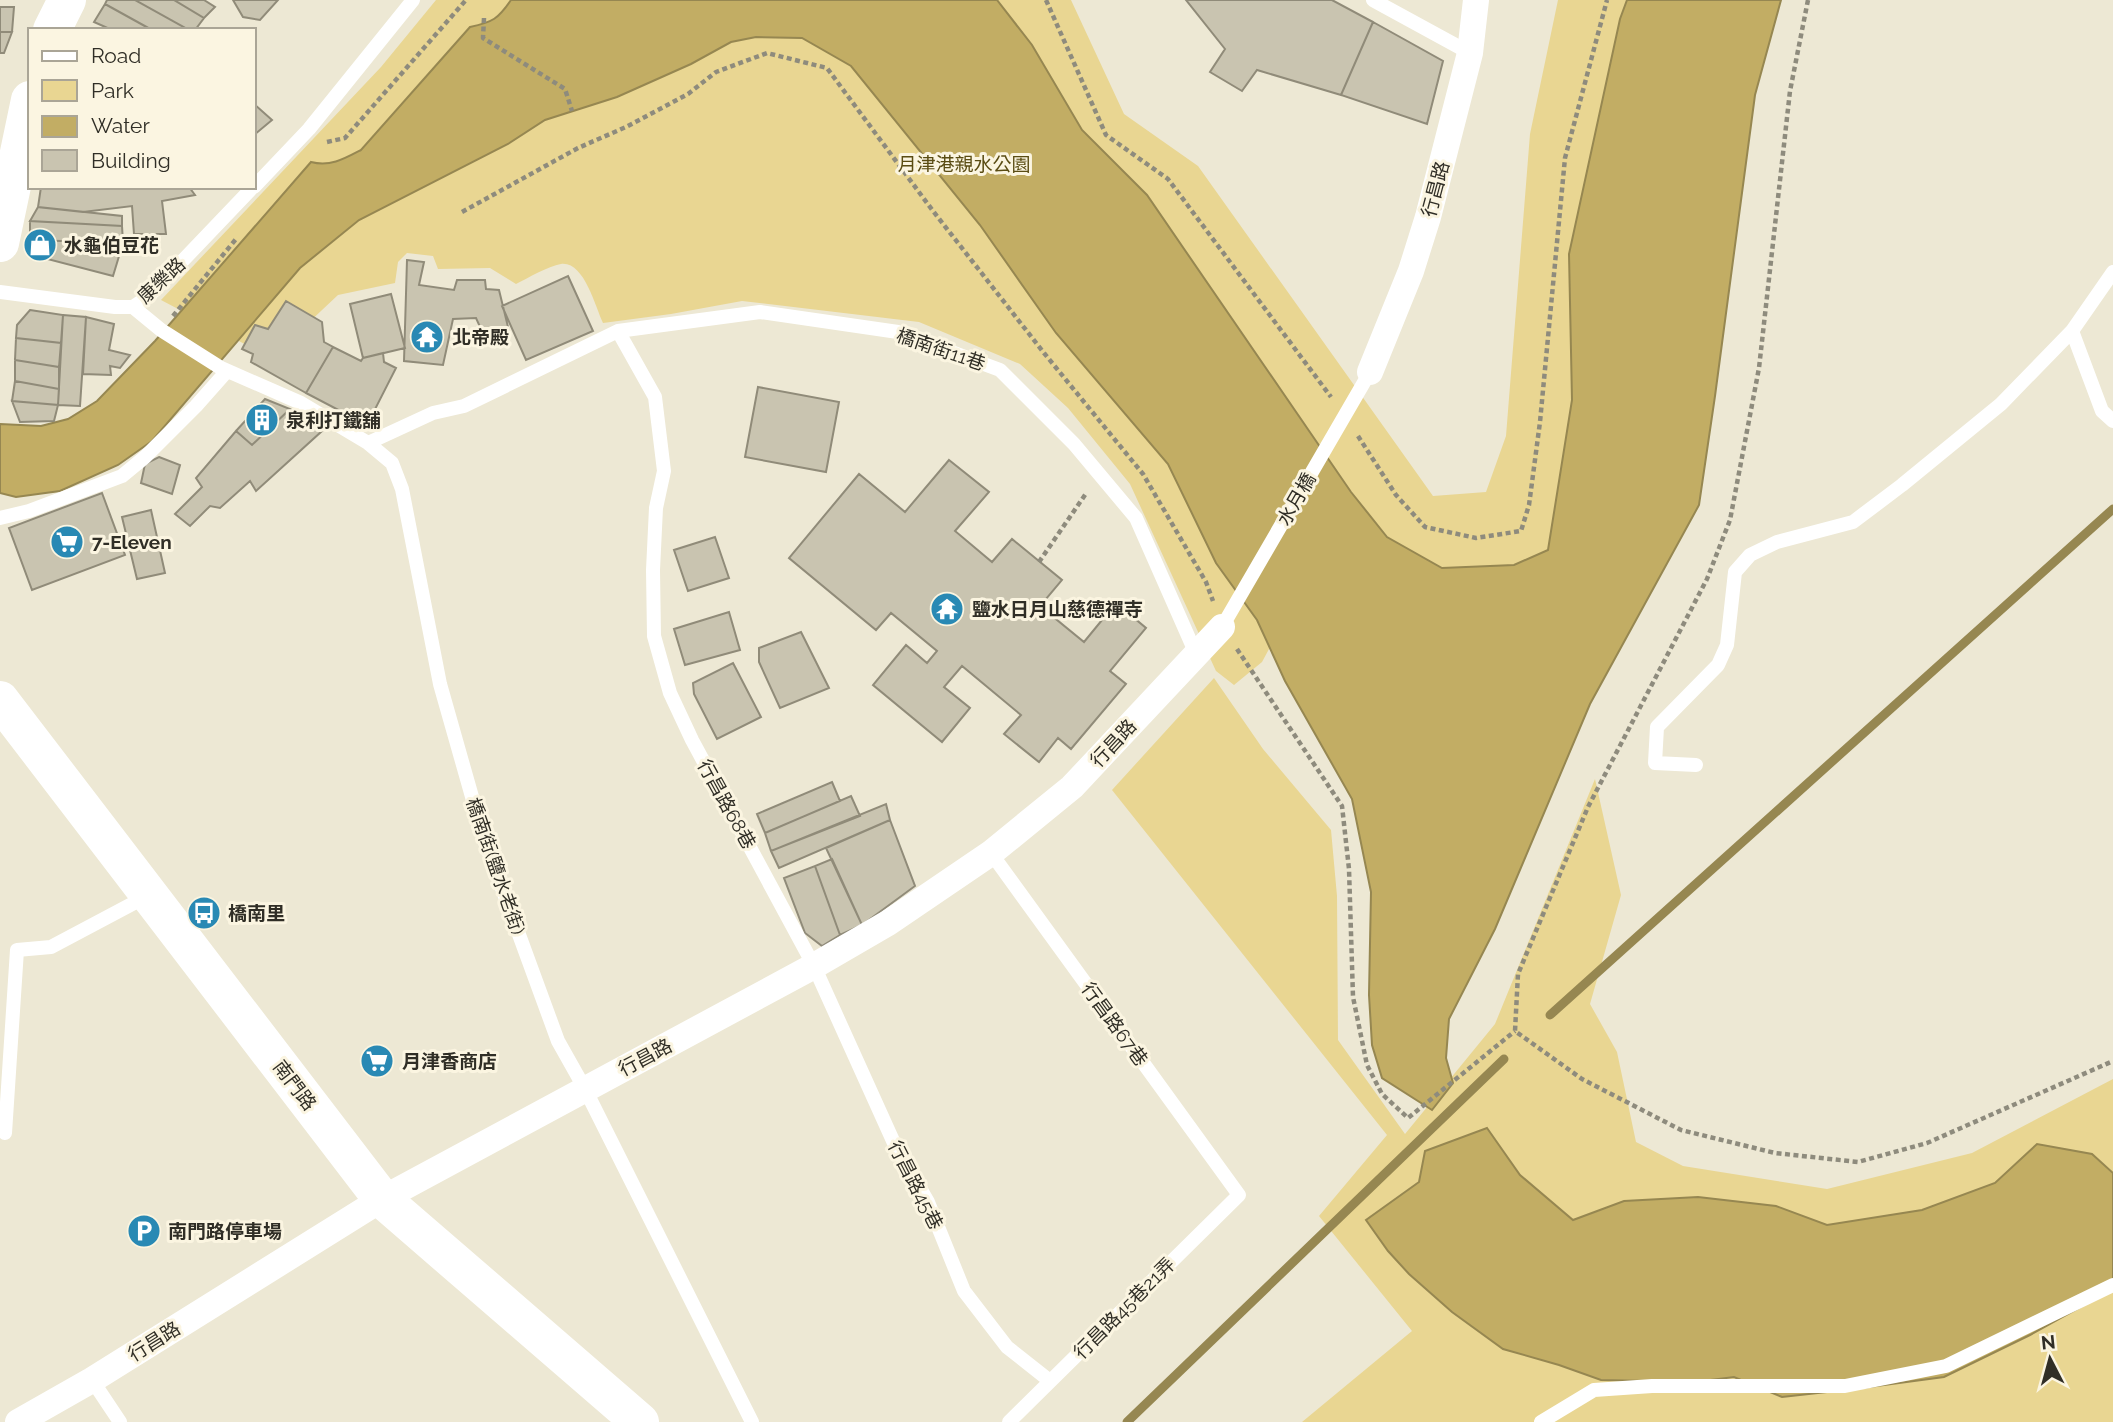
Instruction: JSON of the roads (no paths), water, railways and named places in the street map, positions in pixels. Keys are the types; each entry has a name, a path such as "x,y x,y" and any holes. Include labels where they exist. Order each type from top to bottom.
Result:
{"street":[{"path":"53,28 67,0"},
{"name":"行昌路","path":"1370,372 1411,271 1429,217 1470,53 1476,0"},
{"path":"0,243 28,110"},
{"name":"行昌路","path":"18,1422 92,1380 382,1199 814,966 888,923 991,853 1072,787 1222,627"},
{"name":"南門路","path":"0,700 382,1199 640,1422"}],"lane":[{"name":"康樂路","path":"256,185 309,129 414,0"},
{"path":"1373,0 1470,53"},
{"name":"康樂路","path":"0,292 133,307 149,296 252,189"},
{"path":"1696,765 1655,762 1657,727 1718,665 1727,645 1735,572 1750,555 1777,542 1853,522 2001,404 2072,331 2113,272"},
{"name":"橋南街(鹽水老街)","path":"133,307 161,330 224,370 301,404 368,443 392,463 402,489 440,684 484,839 558,1041 585,1089 752,1422"},
{"name":"橋南街11巷","path":"368,443 433,413 464,406 618,331 761,312 898,332 1000,370 1074,444 1136,518 1196,654"},
{"name":"行昌路68巷","path":"618,331 655,397 664,471 656,508 654,636 670,693 692,740 814,966"},
{"path":"2072,331 2102,411 2113,421"},
{"path":"0,518 29,511 122,476 196,406 224,370"},
{"name":"水月橋","path":"1222,627 1370,372"},
{"name":"行昌路67巷","path":"991,853 1239,1195"},
{"path":"5,1133 18,950 51,947 149,895"},
{"name":"行昌路45巷","path":"814,966 894,1143 928,1202 964,1291 1007,1348 1050,1381"},
{"name":"行昌路45巷21弄","path":"1009,1422 1239,1195"},
{"path":"1541,1422 1594,1390 1652,1386 1845,1386 1946,1366 2113,1285"},
{"path":"92,1380 120,1422"}],"water":[{"path":"511,0 997,0 1032,45 1082,130 1147,195 1351,492 1387,537 1442,568 1514,565 1548,550 1572,400 1569,254 1620,19 1627,0 1781,0 1755,95 1699,505 1590,704 1495,929 1449,1019 1446,1058 1453,1083 1432,1110 1382,1078 1372,1045 1369,995 1371,892 1352,799 1285,681 1257,620 1216,563 1168,464 1056,333 980,225 851,66 802,38 756,37 731,42 691,64 617,97 545,120 508,144 359,220 300,268 152,441 118,465 60,491 16,497 0,493 0,424 41,426 68,419 97,401 155,341 311,162 331,163 361,150 470,27 494,19"},
{"path":"1487,1128 1520,1175 1573,1220 1624,1201 1698,1197 1776,1206 1827,1225 1922,1210 1995,1183 2037,1144 2092,1154 2113,1173 2113,1289 2030,1335 1944,1377 1782,1397 1734,1377 1695,1382 1601,1380 1503,1349 1452,1312 1409,1274 1388,1251 1366,1220 1419,1182 1425,1151"}],"waterway":[{"path":"1550,1015 2113,509"},
{"path":"1127,1422 1504,1059"}],"place":[{"name":"水龜伯豆花","path":"40,245"},
{"name":"北帝殿","path":"427,337"},
{"name":"泉利打鐵舖","path":"262,420"},
{"name":"7-Eleven","path":"67,542"},
{"name":"鹽水日月山慈德禪寺","path":"947,609"},
{"name":"橋南里","path":"204,913"},
{"name":"月津香商店","path":"377,1061"},
{"name":"南門路停車場","path":"144,1231"}],"park label":[{"name":"月津港親水公園","path":"964,164"}]}
